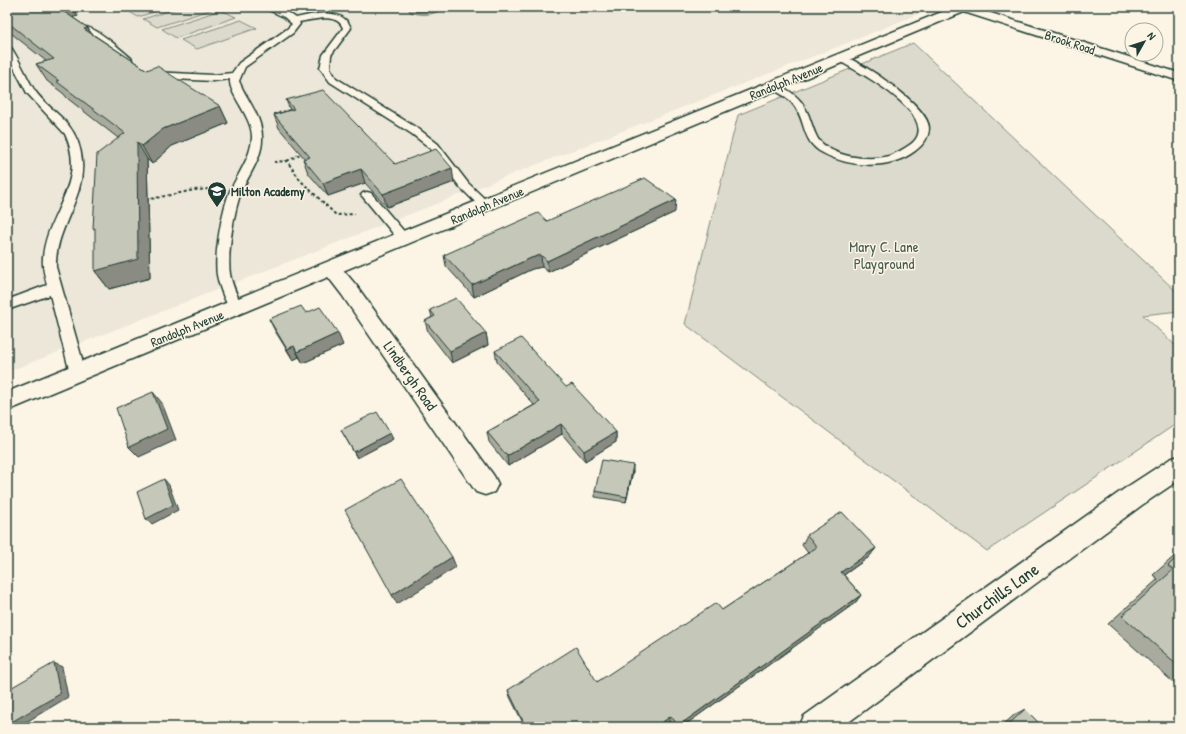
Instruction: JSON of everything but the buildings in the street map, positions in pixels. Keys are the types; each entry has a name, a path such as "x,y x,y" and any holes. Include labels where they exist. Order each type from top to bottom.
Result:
{"main road":[{"name":"Randolph Avenue","path":"7,402 963,7"},
{"name":"Brook Road","path":"963,7 1179,77"},
{"name":"Lindbergh Road","path":"332,269 362,309 485,484"},
{"name":"Churchills Lane","path":"815,727 1134,497 1179,467"}],"lane":[{"path":"266,7 295,20 324,16 344,20 347,28 327,55 325,68 329,75 341,85 416,132 434,146 464,185 484,205"},
{"path":"236,308 225,280 223,269 229,214 238,186 257,145 257,131 235,86 235,76 242,65 248,60 295,27 295,20"},
{"path":"87,30 111,46 136,68"},
{"path":"7,48 32,93 70,132 76,146 77,163 75,183 49,250 49,266 78,373"},
{"path":"773,86 797,102 812,138 827,150 859,160 871,161 895,158 919,142 924,128 918,113 905,100 865,72 840,58"},
{"path":"146,73 171,77 235,76"},
{"path":"367,195 404,239"},
{"path":"7,306 54,288"}],"path":[{"path":"252,119 294,109"},
{"path":"248,164 286,161 304,152"},
{"path":"286,161 300,180 336,215 382,213"},
{"path":"142,201 194,190 238,186"}],"shaded area":[{"name":"Milton Academy","path":"7,7 909,7 923,12 7,372"},
{"path":"408,7 449,7 434,13 416,14 410,12"}],"green space":[{"path":"132,7 169,7 138,17 125,9"},
{"path":"181,7 216,8 157,27 143,19"},
{"path":"221,10 236,17 176,38 162,29"},
{"path":"241,20 257,28 197,49 181,40"},
{"name":"Mary C. Lane Playground","path":"913,43 1179,294 1179,311 1143,315 1179,349 1179,422 987,551 685,324 738,115"}],"place":[{"name":"Milton Academy","path":"217,208"}]}
